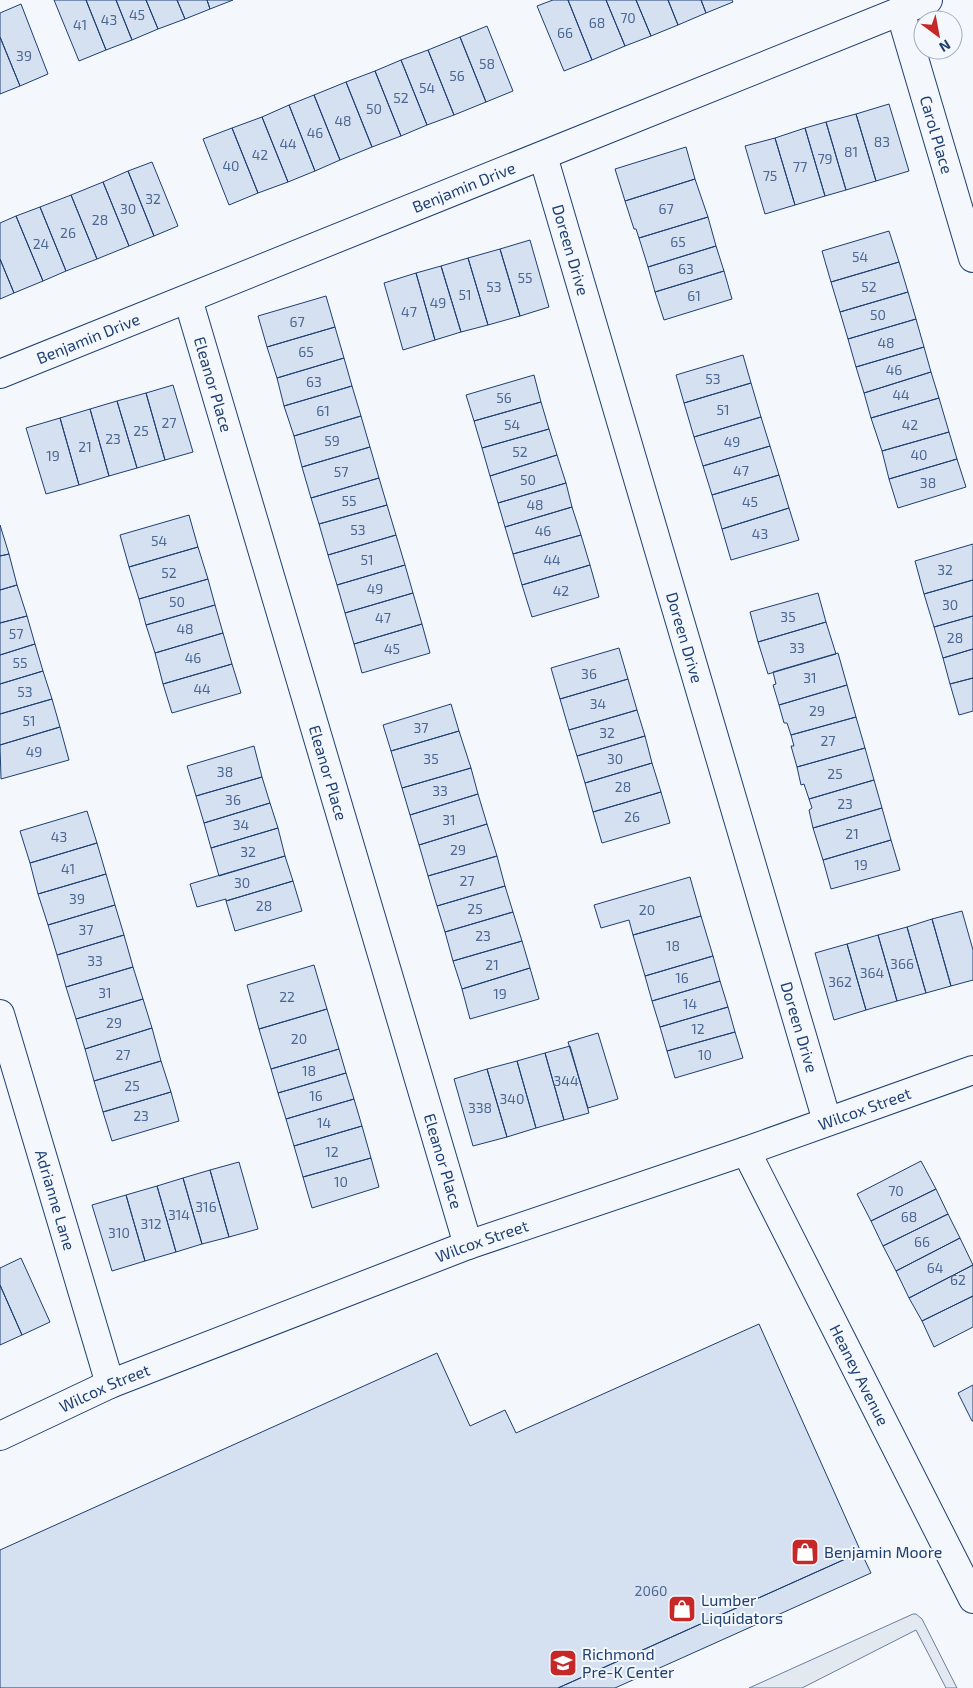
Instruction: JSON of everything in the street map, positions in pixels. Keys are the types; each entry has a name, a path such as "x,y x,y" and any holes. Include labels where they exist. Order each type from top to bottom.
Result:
{"street":[{"name":"Benjamin Drive","path":"0,374 928,0"},
{"name":"Carol Place","path":"900,11 973,258"},
{"name":"Doreen Drive","path":"543,156 827,1121"},
{"name":"Eleanor Place","path":"188,299 468,1245"},
{"name":"Adrianne Lane","path":"0,1014 110,1384"},
{"name":"Wilcox Street","path":"0,1436 110,1384 468,1245 746,1151 973,1070"},
{"name":"Heaney Avenue","path":"746,1151 973,1599"}],"shaded area":[{"path":"913,1614 922,1619 957,1688 946,1688 916,1630 802,1688 749,1688"}],"building":[{"path":"54,0 86,0 106,50 79,61"},
{"path":"86,0 116,0 132,40 106,50"},
{"path":"116,0 146,0 158,29 132,40"},
{"path":"146,0 177,0 185,19 158,29"},
{"path":"177,0 207,0 210,9 185,19"},
{"path":"207,0 233,0 210,9"},
{"path":"553,0 568,0 592,60 564,71 537,6"},
{"path":"568,0 606,0 625,46 592,60"},
{"path":"606,0 636,0 651,36 625,46"},
{"path":"636,0 668,0 678,25 651,36"},
{"path":"668,0 701,0 706,13 678,25"},
{"path":"701,0 732,0 733,2 706,13"},
{"path":"21,4 48,74 20,86 0,37 0,13"},
{"path":"487,26 513,91 486,102 460,37"},
{"path":"0,37 20,86 0,94"},
{"path":"460,37 486,102 454,115 428,50"},
{"path":"428,50 454,115 427,125 401,60"},
{"path":"401,60 427,125 401,136 375,71"},
{"path":"375,71 401,136 372,147 346,82"},
{"path":"346,82 372,147 340,160 314,95"},
{"path":"314,95 340,160 315,171 289,105"},
{"path":"889,104 909,171 876,181 856,114"},
{"path":"289,105 315,171 288,182 262,117"},
{"path":"856,114 876,181 846,190 826,122"},
{"path":"262,117 288,182 258,193 232,128"},
{"path":"826,122 846,190 825,196 805,128"},
{"path":"232,128 258,193 229,205 203,139"},
{"path":"805,128 825,196 795,205 775,138"},
{"path":"775,138 795,205 765,214 745,146"},
{"path":"686,147 695,179 625,201 615,169"},
{"path":"152,162 178,226 154,236 128,171"},
{"path":"128,171 154,236 129,246 103,182"},
{"path":"695,179 708,217 639,238 625,201"},
{"path":"103,182 129,246 97,259 71,195"},
{"path":"71,195 97,259 66,271 40,207"},
{"path":"40,207 66,271 43,281 16,216"},
{"path":"16,216 43,281 14,293 0,259 0,223"},
{"path":"708,217 716,246 648,267 639,238"},
{"path":"889,231 899,262 831,282 822,251"},
{"path":"530,240 549,307 520,316 500,249"},
{"path":"716,246 724,271 655,292 648,267"},
{"path":"500,249 520,316 488,325 468,258"},
{"path":"468,258 488,325 461,332 441,266"},
{"path":"0,259 14,293 0,299"},
{"path":"899,262 908,292 840,312 831,282"},
{"path":"441,266 461,332 435,340 416,273"},
{"path":"724,271 732,299 664,320 655,292"},
{"path":"416,273 435,340 403,350 384,283"},
{"path":"908,292 916,319 848,339 840,312"},
{"path":"326,296 335,327 267,347 258,316"},
{"path":"916,319 924,347 856,367 848,339"},
{"path":"335,327 344,358 277,378 267,347"},
{"path":"924,347 931,372 864,393 856,367"},
{"path":"743,355 751,383 684,403 676,375"},
{"path":"344,358 352,386 284,406 277,378"},
{"path":"931,372 939,398 871,418 864,393"},
{"path":"534,375 541,402 474,421 466,395"},
{"path":"751,383 761,417 694,437 684,403"},
{"path":"173,385 193,452 165,460 146,393"},
{"path":"352,386 361,416 294,436 284,406"},
{"path":"146,393 165,460 137,468 117,401"},
{"path":"939,398 949,432 882,451 871,418"},
{"path":"117,401 137,468 109,476 90,409"},
{"path":"541,402 549,429 482,448 474,421"},
{"path":"90,409 109,476 79,485 60,418"},
{"path":"361,416 370,447 302,467 294,436"},
{"path":"761,417 770,446 703,466 694,437"},
{"path":"60,418 79,485 46,494 26,428"},
{"path":"549,429 557,455 490,476 482,448"},
{"path":"949,432 957,459 889,479 882,451"},
{"path":"770,446 779,475 712,495 703,466"},
{"path":"370,447 379,478 311,498 302,467"},
{"path":"557,455 566,483 498,503 490,476"},
{"path":"957,459 966,487 898,508 889,479"},
{"path":"779,475 789,508 722,529 712,495"},
{"path":"379,478 387,505 319,524 311,498"},
{"path":"566,483 572,507 505,527 498,503"},
{"path":"387,505 396,535 328,555 319,524"},
{"path":"572,507 581,535 513,554 505,527"},
{"path":"789,508 799,540 731,560 722,529"},
{"path":"189,515 198,547 129,567 120,535"},
{"path":"0,525 9,554 0,556"},
{"path":"396,535 405,565 337,585 328,555"},
{"path":"581,535 590,565 522,585 513,554"},
{"path":"973,544 973,580 924,594 915,561"},
{"path":"198,547 208,579 139,599 129,567"},
{"path":"9,554 17,585 0,590 0,556"},
{"path":"405,565 413,593 345,613 337,585"},
{"path":"590,565 599,597 532,617 522,585"},
{"path":"208,579 215,605 146,625 139,599"},
{"path":"973,580 973,616 934,627 924,594"},
{"path":"17,585 27,616 0,623 0,590"},
{"path":"413,593 422,624 354,644 345,613"},
{"path":"818,593 826,622 758,642 750,612"},
{"path":"215,605 223,633 155,653 146,625"},
{"path":"27,616 35,644 0,655 0,623"},
{"path":"973,616 973,649 943,658 934,627"},
{"path":"826,622 836,654 768,674 758,642"},
{"path":"422,624 430,653 362,673 354,644"},
{"path":"223,633 232,664 163,684 155,653"},
{"path":"35,644 43,671 0,684 0,655"},
{"path":"619,648 628,679 560,699 551,668"},
{"path":"973,649 973,678 950,684 943,658"},
{"path":"838,653 847,685 779,705 773,685 776,684 773,672"},
{"path":"232,664 241,693 172,713 163,684"},
{"path":"43,671 52,699 0,714 0,684"},
{"path":"973,678 973,711 959,715 950,684"},
{"path":"628,679 637,710 569,730 560,699"},
{"path":"847,685 856,717 791,735 787,723 784,723 779,705"},
{"path":"52,699 60,727 0,745 0,714"},
{"path":"451,704 459,731 391,751 383,725"},
{"path":"637,710 645,736 577,756 569,730"},
{"path":"856,717 865,748 797,767 791,746 794,746 791,735"},
{"path":"60,727 69,760 1,779 0,745"},
{"path":"459,731 471,768 402,788 391,751"},
{"path":"645,736 652,763 585,783 577,756"},
{"path":"254,746 262,777 196,796 187,766"},
{"path":"865,748 874,780 809,799 804,784 801,785 797,767"},
{"path":"652,763 661,792 593,812 585,783"},
{"path":"471,768 478,794 410,815 402,788"},
{"path":"262,777 270,803 204,823 196,796"},
{"path":"874,780 882,808 813,828 809,810 812,808 809,799"},
{"path":"661,792 670,823 602,843 593,812"},
{"path":"478,794 487,824 419,845 410,815"},
{"path":"270,803 278,828 211,848 204,823"},
{"path":"882,808 891,840 823,860 813,828"},
{"path":"87,811 97,843 30,863 20,831"},
{"path":"487,824 497,856 428,876 419,845"},
{"path":"278,828 285,856 219,876 211,848"},
{"path":"891,840 900,870 831,889 823,860"},
{"path":"97,843 106,874 38,894 30,863"},
{"path":"285,856 293,881 226,901 226,899 197,907 190,884"},
{"path":"497,856 505,886 437,906 428,876"},
{"path":"106,874 115,905 48,925 38,894"},
{"path":"690,877 701,916 633,935 629,920 601,928 594,905"},
{"path":"293,881 302,911 235,931 226,901"},
{"path":"505,886 513,912 445,932 437,906"},
{"path":"115,905 124,935 57,955 48,925"},
{"path":"962,911 973,950 973,980 951,986 932,919"},
{"path":"513,912 522,941 453,961 445,932"},
{"path":"701,916 713,956 645,976 633,935"},
{"path":"932,919 951,986 926,993 907,927"},
{"path":"907,927 926,993 897,1001 878,935"},
{"path":"124,935 133,967 66,987 57,955"},
{"path":"878,935 897,1001 866,1010 847,944"},
{"path":"522,941 530,968 462,989 453,961"},
{"path":"847,944 866,1010 834,1020 815,953"},
{"path":"713,956 720,981 652,1001 645,976"},
{"path":"314,965 327,1009 259,1029 247,985"},
{"path":"133,967 143,999 76,1019 66,987"},
{"path":"530,968 539,999 470,1019 462,989"},
{"path":"720,981 728,1007 660,1027 652,1001"},
{"path":"143,999 152,1028 85,1049 76,1019"},
{"path":"728,1007 735,1032 667,1051 660,1027"},
{"path":"327,1009 339,1049 271,1069 259,1029"},
{"path":"152,1028 161,1061 94,1081 85,1049"},
{"path":"735,1032 743,1058 675,1078 667,1051"},
{"path":"598,1033 618,1099 588,1108 568,1042"},
{"path":"570,1046 589,1113 564,1120 545,1053"},
{"path":"339,1049 346,1073 278,1093 271,1069"},
{"path":"545,1053 564,1120 536,1128 517,1061"},
{"path":"161,1061 171,1092 103,1112 94,1081"},
{"path":"517,1061 536,1128 507,1137 487,1069"},
{"path":"487,1069 507,1137 473,1146 454,1079"},
{"path":"346,1073 354,1099 286,1119 278,1093"},
{"path":"171,1092 179,1121 112,1141 103,1112"},
{"path":"354,1099 362,1126 294,1146 286,1119"},
{"path":"362,1126 371,1158 303,1177 294,1146"},
{"path":"371,1158 379,1187 312,1208 303,1177"},
{"path":"921,1161 936,1189 871,1221 857,1194"},
{"path":"239,1162 258,1229 229,1237 210,1170"},
{"path":"210,1170 229,1237 202,1244 183,1178"},
{"path":"183,1178 202,1244 176,1252 157,1186"},
{"path":"157,1186 176,1252 145,1261 126,1195"},
{"path":"936,1189 948,1214 883,1246 871,1221"},
{"path":"126,1195 145,1261 112,1271 92,1205"},
{"path":"948,1214 960,1238 896,1271 883,1246"},
{"path":"960,1238 973,1265 909,1298 896,1271"},
{"path":"21,1258 50,1322 22,1335 0,1285 0,1268"},
{"path":"973,1265 973,1296 922,1321 909,1298"},
{"path":"0,1285 22,1335 0,1345"},
{"path":"973,1296 973,1327 934,1347 922,1321"},
{"path":"759,1324 861,1552 558,1688 0,1688 0,1550 437,1353 470,1426 505,1410 516,1433"},
{"path":"973,1385 973,1421 972,1421 958,1393"},
{"path":"861,1552 871,1573 615,1688 558,1688"}],"place":[{"name":"Benjamin Moore","path":"805,1552"},
{"name":"Lumber Liquidators","path":"682,1609"},
{"name":"Richmond Pre-K Center","path":"563,1663"}]}
